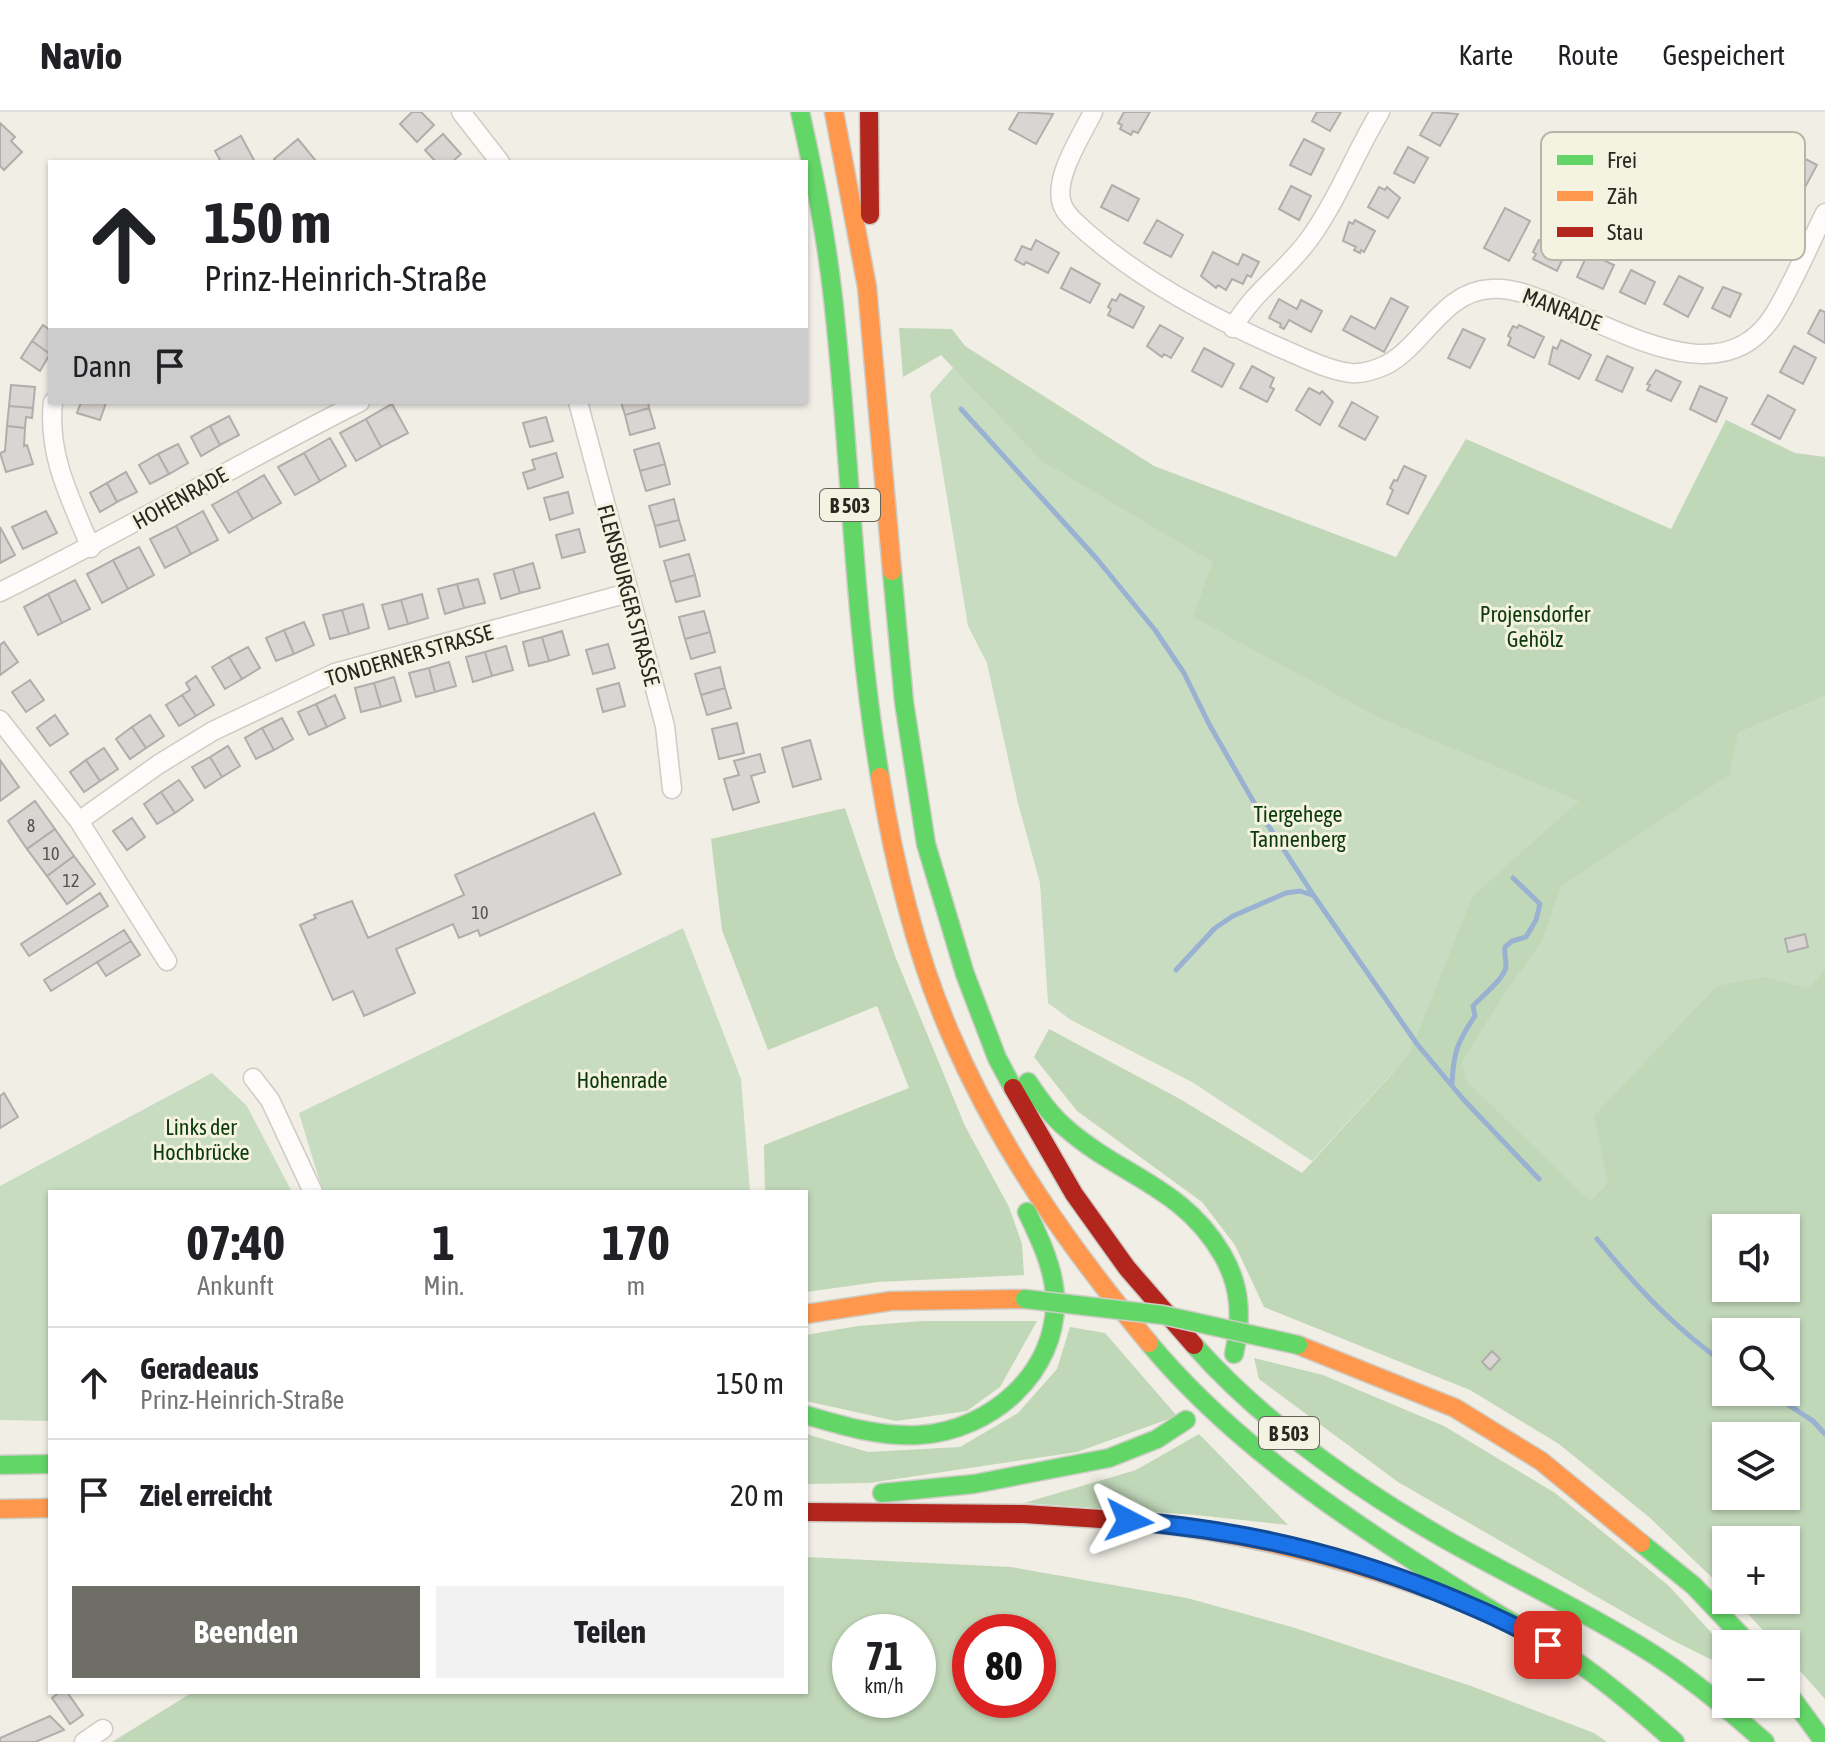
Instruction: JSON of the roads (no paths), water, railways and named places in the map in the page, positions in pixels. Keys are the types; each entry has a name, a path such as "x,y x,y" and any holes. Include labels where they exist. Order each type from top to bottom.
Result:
{"main road":[{"name":"B 503","path":"800,112 833,295 868,702 893,844 912,927 933,986 966,1070 999,1133 1045,1210 1085,1268 1194,1393 1265,1455 1335,1508 1584,1667 1638,1708 1675,1742"},
{"name":"B 503","path":"834,112 867,287 904,702 926,844 965,974 997,1058 1030,1122 1074,1194 1127,1268 1211,1364 1274,1421 1360,1487 1443,1538 1641,1646 1711,1695 1765,1742"},
{"path":"867,287 870,251 869,112"},
{"name":"B 503","path":"965,974 1042,1104 1071,1134 1182,1205 1205,1228 1230,1267 1240,1301 1241,1328 1234,1354"},
{"path":"808,1416 894,1435 941,1433 976,1423 992,1414 1031,1377 1049,1339 1056,1308 1047,1255 1009,1174 999,1133"},
{"path":"808,1314 891,1301 1025,1299 1092,1303 1187,1318 1298,1345 1455,1408 1541,1461 1694,1586 1736,1630"},
{"path":"808,1500 974,1484 1109,1458 1157,1439 1186,1420"},
{"path":"0,1465 48,1464"},
{"path":"0,1509 48,1508"},
{"name":"B 503","path":"808,1512 1066,1516 1191,1525 1287,1543 1362,1564 1510,1622"},
{"path":"1800,1709 1824,1742"}],"street":[{"path":"461,112 498,160"},
{"name":"MANRADE","path":"1093,112 1063,176 1061,201 1064,209 1085,231 1145,275 1233,328 1317,364 1347,373 1382,367 1399,357 1440,315 1461,298 1482,289 1520,292 1668,350 1695,355 1729,352 1749,340 1773,317 1802,260"},
{"path":"1233,328 1254,295 1289,265 1312,235 1380,112"},
{"name":"MANRADE","path":"1805,253 1825,213"},
{"path":"53,404 51,420 61,478 91,548"},
{"name":"HOHENRADE","path":"0,592 91,548 211,480 356,404"},
{"name":"FLENSBURGER STRASSE","path":"579,404 665,726 672,789"},
{"name":"TONDERNER STRASSE","path":"79,821 159,764 213,731 335,673 628,593"},
{"path":"0,720 79,821 167,961"},
{"path":"253,1078 270,1100 312,1190"},
{"path":"84,1742 103,1729"}],"waterway":[{"path":"961,409 1097,559 1155,630 1184,673 1260,813 1417,1044 1463,1099 1539,1179"},
{"path":"1452,1085 1457,1049 1475,1016 1473,1006 1505,970 1505,947 1512,941 1526,937 1536,920 1540,904 1513,878"},
{"path":"1176,970 1215,928 1233,916 1286,893 1300,891 1312,895"},
{"path":"1597,1239 1657,1306 1712,1354"},
{"path":"1790,1406 1813,1421 1825,1434"}],"park label":[{"name":"Projensdorfer Gehölz","path":"1535,626"},
{"name":"Tiergehege Tannenberg","path":"1298,826"},
{"name":"Hohenrade","path":"622,1080"},
{"name":"Links der Hochbrücke","path":"201,1140"}]}
